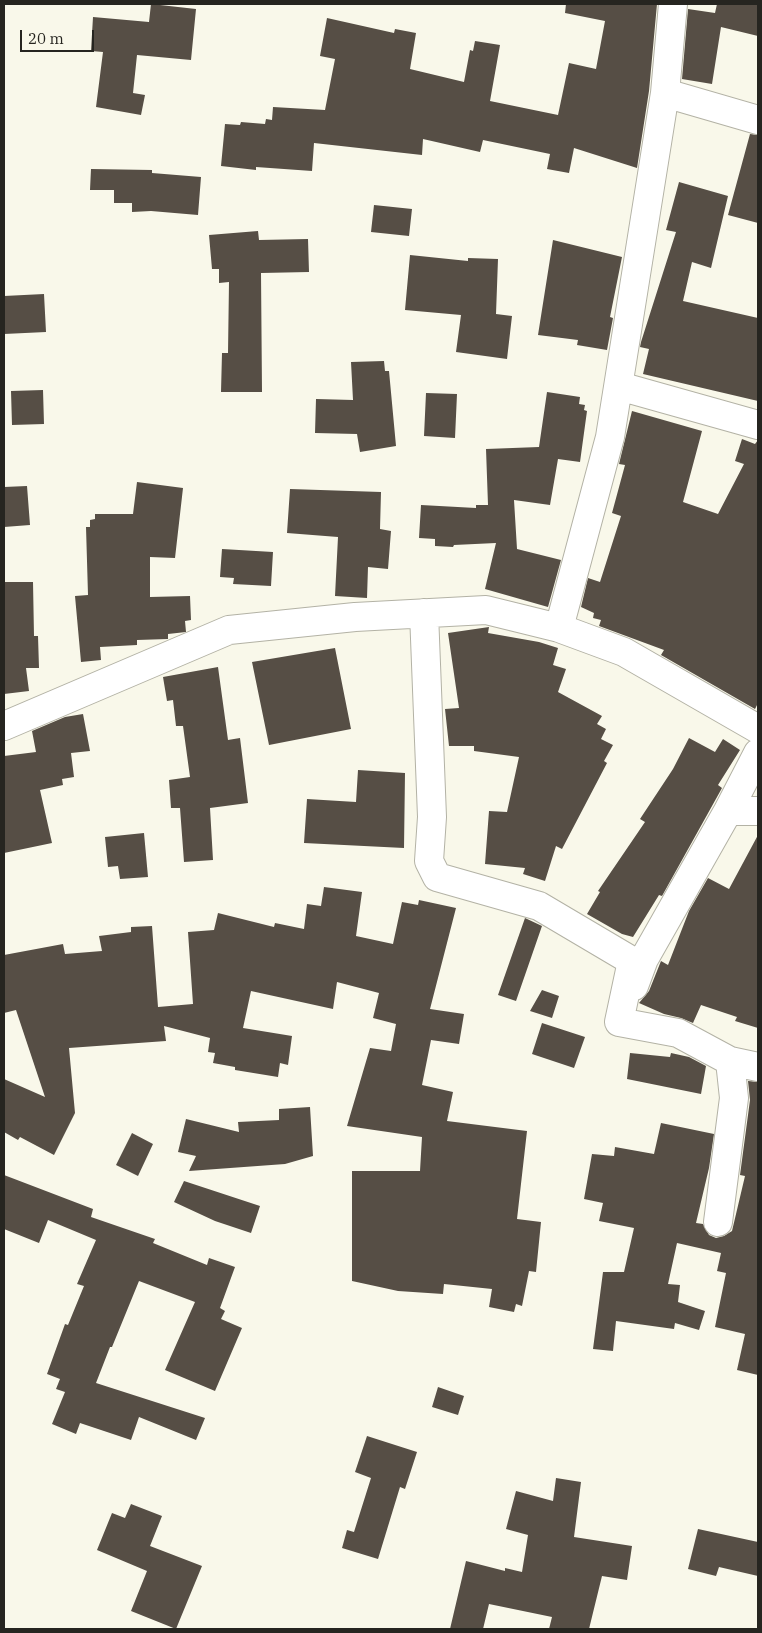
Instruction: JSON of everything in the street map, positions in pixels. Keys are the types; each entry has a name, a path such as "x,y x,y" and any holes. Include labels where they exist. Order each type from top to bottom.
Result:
{"street":[{"path":"559,628 610,437 665,93 673,4"},
{"path":"665,93 758,120"},
{"path":"619,386 758,425"},
{"path":"4,726 229,630 355,617 486,610 559,628 624,652 758,729"},
{"path":"424,613 432,817 429,861 437,877 539,906 632,961 619,1022"},
{"path":"619,1022 644,959 728,811 758,753"},
{"path":"728,811 758,811"},
{"path":"619,1022 678,1033 730,1062 758,1067"},
{"path":"718,1222 734,1098 730,1062"}],"building":[{"path":"151,4 196,9 191,60 137,55 133,93 145,95 141,115 96,107 103,52 91,51 93,17 149,22"},
{"path":"566,4 657,4 649,91 637,168 574,148 569,173 547,169 550,154 483,140 480,152 423,139 422,155 314,143 312,171 256,167 256,170 221,166 225,124 240,125 241,122 265,124 266,119 272,120 273,107 325,110 335,59 320,56 327,18 394,33 395,29 416,33 410,69 464,82 470,50 473,51 475,41 500,45 490,101 558,115 569,63 596,69 605,21 565,13"},
{"path":"717,4 758,4 758,36 721,27 712,84 682,79 688,9 715,13"},
{"path":"750,134 758,135 758,223 728,215"},
{"path":"91,169 152,170 152,173 201,177 198,215 151,211 132,212 132,203 114,203 114,190 90,190"},
{"path":"679,182 728,196 711,268 692,262 683,301 758,318 758,401 643,374 649,349 640,347 676,232 666,230"},
{"path":"374,205 412,209 409,236 371,232"},
{"path":"258,231 259,240 308,239 309,272 261,273 262,392 221,392 222,353 228,353 229,282 219,283 219,269 212,269 209,235"},
{"path":"553,240 622,257 610,317 613,318 607,350 577,345 578,340 538,335"},
{"path":"410,255 468,261 468,258 498,259 496,314 512,316 507,359 456,352 461,315 405,310"},
{"path":"44,294 46,332 4,334 4,296"},
{"path":"384,361 385,371 389,371 396,446 360,452 357,434 315,433 316,399 353,400 351,362"},
{"path":"43,390 44,424 12,425 11,391"},
{"path":"547,392 580,397 579,404 585,405 584,410 587,411 580,462 558,459 550,505 514,500 517,549 561,560 548,607 485,589 496,543 454,545 453,547 435,546 435,539 419,538 421,505 476,508 476,505 488,505 486,449 539,447"},
{"path":"426,393 457,394 455,438 424,436"},
{"path":"632,411 702,431 683,502 718,514 744,464 735,461 742,439 755,444 758,440 758,703 755,709 661,655 664,650 599,626 601,620 593,618 594,613 581,607 588,578 600,582 621,516 612,513 625,465 619,464"},
{"path":"137,482 183,488 175,558 150,557 150,597 190,596 191,620 185,621 186,632 168,634 168,639 137,640 137,645 100,647 101,660 81,662 75,596 88,595 86,527 90,527 90,520 95,519 95,514 133,514"},
{"path":"27,486 30,525 4,527 4,487"},
{"path":"290,489 381,492 380,529 391,531 388,569 368,567 367,598 335,596 338,537 287,533"},
{"path":"222,549 273,552 271,586 233,584 234,578 220,577"},
{"path":"4,582 33,582 34,636 38,636 39,668 26,668 29,691 4,694"},
{"path":"489,627 488,633 539,642 558,648 553,665 566,669 558,692 602,716 597,724 606,729 601,739 613,745 604,761 607,763 562,849 556,846 545,881 523,874 525,868 485,864 489,811 507,812 519,757 474,751 474,746 449,746 445,709 459,708 448,633"},
{"path":"335,648 351,729 269,745 252,662"},
{"path":"218,667 228,740 240,738 248,803 210,808 213,860 184,862 180,808 171,808 169,780 190,777 183,726 176,726 173,700 167,701 163,677"},
{"path":"83,714 90,751 71,753 74,777 62,779 63,785 40,790 52,843 4,853 4,756 36,752 32,731 65,717"},
{"path":"689,738 715,752 723,739 740,750 718,785 722,788 662,896 659,895 633,937 622,934 587,914 600,892 598,891 645,822 640,819 673,769"},
{"path":"358,770 405,773 404,848 304,843 307,799 356,802"},
{"path":"144,833 148,877 120,879 118,866 108,867 105,837"},
{"path":"758,835 758,1028 735,1021 737,1017 701,1005 693,1023 664,1014 639,1003 649,991 661,961 668,965 689,911 708,878 729,889"},
{"path":"324,887 362,892 356,936 393,944 402,902 418,905 419,900 456,908 430,1009 464,1014 459,1044 431,1040 422,1085 453,1092 447,1121 527,1131 517,1219 541,1222 536,1272 529,1271 522,1306 516,1304 514,1312 489,1307 492,1289 444,1284 443,1294 398,1291 352,1281 352,1171 420,1171 422,1137 347,1126 370,1048 391,1051 396,1024 373,1018 379,993 337,982 333,1009 251,991 243,1028 292,1036 288,1065 280,1063 278,1077 235,1070 235,1067 213,1063 215,1053 208,1052 210,1038 164,1026 166,1041 69,1048 75,1113 54,1155 20,1137 18,1140 4,1132 4,1079 45,1097 16,1010 4,1013 4,955 63,944 65,954 102,951 99,936 131,932 131,927 152,926 158,1007 193,1004 188,932 214,930 218,913 274,927 275,923 304,929 307,904 321,906"},
{"path":"525,918 542,926 516,1001 498,995"},
{"path":"542,990 559,996 552,1018 530,1011"},
{"path":"542,1023 585,1037 574,1068 532,1054"},
{"path":"630,1053 670,1057 671,1053 689,1057 706,1066 701,1094 627,1079"},
{"path":"748,1081 758,1082 758,1375 737,1370 745,1334 715,1327 726,1273 717,1271 721,1253 677,1243 668,1284 680,1285 678,1302 705,1311 699,1330 675,1323 674,1329 616,1321 613,1351 593,1349 603,1272 624,1272 634,1228 599,1221 603,1203 584,1199 592,1154 614,1156 615,1147 654,1154 661,1123 714,1134 709,1168 696,1223 703,1224 709,1235 716,1238 724,1236 732,1231 745,1176 740,1175 750,1100"},
{"path":"310,1107 313,1156 285,1164 189,1171 196,1156 178,1152 186,1119 239,1132 238,1122 279,1120 279,1109"},
{"path":"132,1133 153,1144 138,1176 116,1165"},
{"path":"4,1175 93,1209 91,1217 155,1239 153,1243 207,1265 209,1258 235,1267 220,1308 225,1311 221,1319 242,1328 215,1391 165,1370 195,1302 139,1281 96,1383 205,1418 196,1440 139,1417 131,1440 80,1423 76,1434 52,1424 65,1392 56,1389 60,1379 47,1374 65,1324 68,1325 84,1286 77,1284 96,1240 48,1220 39,1243 4,1229"},
{"path":"184,1181 260,1206 251,1233 215,1221 174,1202"},
{"path":"438,1387 464,1396 458,1415 432,1407"},
{"path":"367,1436 417,1452 405,1489 400,1487 378,1559 342,1548 347,1530 354,1532 371,1478 355,1472"},
{"path":"556,1478 581,1482 574,1537 632,1546 627,1580 602,1576 589,1629 549,1629 552,1617 489,1604 483,1629 450,1629 466,1561 505,1571 505,1568 522,1572 528,1535 506,1529 516,1491 553,1501"},
{"path":"131,1504 162,1516 150,1546 202,1566 176,1629 131,1611 147,1571 97,1550 112,1513 125,1518"},
{"path":"698,1529 758,1542 758,1576 719,1567 716,1576 688,1569"}]}
